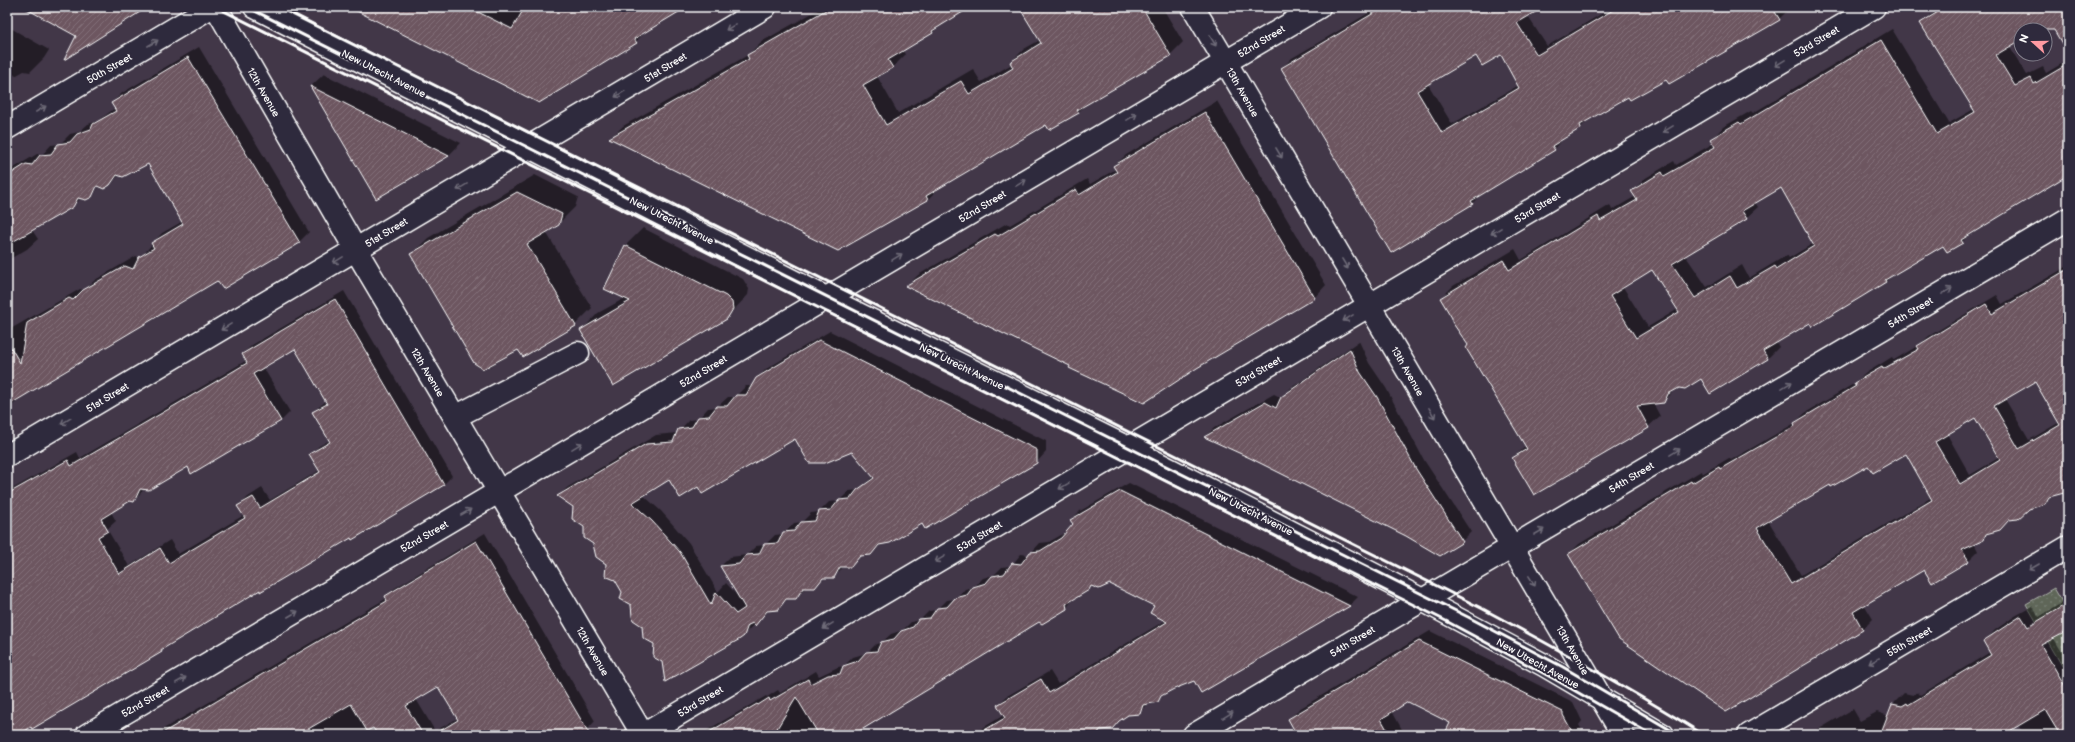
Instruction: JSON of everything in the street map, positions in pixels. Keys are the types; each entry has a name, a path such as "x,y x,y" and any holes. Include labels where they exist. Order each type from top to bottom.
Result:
{"street":[{"name":"50th Street","path":"7,128 211,7"},
{"name":"12th Avenue","path":"216,7 356,250 643,735"},
{"name":"New Utrecht Avenue","path":"255,7 529,148 1128,448 1423,600 1544,665 1664,735"},
{"name":"51st Street","path":"7,456 765,7"},
{"name":"13th Avenue","path":"1193,7 1623,735"},
{"name":"52nd Street","path":"87,735 1318,7"},
{"name":"53rd Street","path":"643,735 1874,7"},
{"name":"54th Street","path":"1194,735 2068,219"},
{"path":"455,417 578,353"},
{"name":"55th Street","path":"1749,735 2068,547"}],"green space":[{"path":"2054,588 2068,612 2068,676 2026,604"}],"building":[{"path":"23,7 148,7 64,60 76,36"},
{"path":"349,7 468,7 512,29 525,7 687,7 634,39 637,43 539,103"},
{"path":"831,7 971,7 932,31 933,33 888,60 893,68 863,85 886,125 961,81 969,94 1013,68 1010,62 1041,43 1019,7 1142,7 1171,56 1077,110 1079,113 1049,130 1046,125 926,196 928,200 838,251 609,138 749,59 747,55"},
{"path":"1384,7 1544,7 1517,23 1537,55 1618,7 1772,7 1780,20 1669,84 1666,80 1630,100 1628,97 1580,125 1581,128 1552,146 1555,150 1471,201 1473,204 1391,253 1281,68","holes":["1501,55 1519,88 1442,133 1417,91 1476,56 1482,66"]},
{"path":"1946,7 2068,7 2068,54 2053,30 2053,22 2013,22 2013,45 1996,55 2015,86 2031,78 2034,84 2068,64 2068,175 1961,240 1963,243 1947,252 1943,246 1885,280 1886,282 1812,327 1810,323 1763,351 1768,359 1710,394 1701,379 1685,389 1679,388 1668,394 1664,403 1637,406 1649,428 1534,495 1512,458 1527,449 1466,348 1468,345 1452,322 1452,318 1440,298 1503,260 1509,270 1598,216 1600,221 1637,200 1631,191 1662,172 1664,176 1715,147 1710,139 1739,122 1741,124 1881,40 1937,134 1975,112 1920,23","holes":["1781,188 1814,246 1777,269 1775,266 1737,288 1730,276 1695,298 1672,264 1747,219 1742,211","1652,270 1679,312 1636,338 1610,296"]},
{"path":"188,57 300,243 223,289 217,281 7,406 7,341 20,363 27,323 69,298 73,300 83,290 125,266 133,269 139,257 154,248 151,243 183,224 148,164 123,177 117,175 110,185 104,189 97,186 92,197 86,200 78,198 73,207 7,245 7,176 26,164 32,165 40,155 51,154 58,144 70,142 77,134 91,129 93,124 116,111 111,103"},
{"path":"310,86 449,156 376,199"},
{"path":"1205,112 1315,298 1197,368 1144,403 1069,368 1070,366 905,286 995,234 998,236 1076,189 1079,195 1117,172 1113,166"},
{"path":"517,192 562,214 559,225 527,244 576,326 523,357 518,350 483,369 474,363 410,254"},
{"path":"625,245 726,296 732,302 733,309 727,319 613,386 580,330 630,301 604,289"},
{"path":"2068,269 2068,485 2064,493 2049,497 2045,504 2029,509 2018,519 2009,520 2000,530 1986,534 1984,540 1962,550 1969,561 1932,583 1924,570 1853,612 1863,630 1726,712 1619,639 1568,554 1691,481 1692,483 1719,467 1720,469 1795,426 1794,423 1856,386 1854,383 1919,349 1917,346 1986,304 1992,314","holes":["2035,382 2060,425 2019,449 1994,406","1975,418 2000,460 1960,484 1935,442","1906,454 1932,500 1791,584 1757,528 1830,485 1831,487 1868,466 1873,473"]},
{"path":"335,299 444,485 352,540 351,538 260,592 260,590 161,650 162,652 32,729 31,727 19,735 7,735 7,598 13,594 7,584 7,494 68,460 71,466 247,363 242,354","holes":["295,349 327,404 312,412 330,442 309,454 320,472 260,508 253,497 237,506 245,518 169,563 160,548 119,574 98,537 108,531 101,519 130,501 134,502 140,489 149,490 188,467 191,474 281,421 253,374"]},
{"path":"819,340 1037,450 1037,463 925,529 922,524 890,543 879,545 871,555 860,556 851,567 840,567 834,578 823,578 815,588 803,588 796,599 786,599 778,610 767,611 755,626 753,623 748,625 744,636 740,639 665,682 662,662 653,657 654,644 643,638 642,626 633,620 631,605 620,599 622,592 615,580 605,576 606,564 596,557 593,544 584,538 584,527 572,519 573,507 557,496 646,444 673,442 678,429 692,427 698,417 709,416 717,406 727,406 736,395 746,395 756,378","holes":["795,439 809,463 825,463 852,452 874,478 857,490 850,499 839,500 831,510 819,511 815,521 801,522 794,531 783,532 778,543 764,544 759,554 746,555 739,564 720,566 745,608 736,614 716,592 711,605 680,552 652,521 632,503 669,480 680,498 698,487 702,494"]},
{"path":"1350,349 1360,372 1377,397 1416,469 1463,542 1440,556 1406,536 1250,458 1204,437 1265,402 1276,408 1281,397"},
{"path":"1120,491 1350,606 1201,693 1194,681 1174,689 1161,696 1158,702 1143,705 1140,714 1128,715 1119,721 1112,729 1100,730 1097,735 976,735 1005,718 997,705 1041,679 1049,693 1167,622 1150,613 1154,606 1110,584 1099,589 1091,586 1089,590 1066,604 1067,609 1042,624 1039,622 853,735 819,735 796,697 773,735 704,735 757,704 758,705 769,698 770,701 808,679 810,684 828,675 840,674 843,666 858,661 866,652 877,651 881,642 894,639 901,631 913,627 919,619 930,618 937,608 947,607 955,598 967,595 973,587 986,583 992,576 1004,574 1012,563 1021,564 1030,552 1040,551 1061,538 1073,524 1070,520"},
{"path":"476,541 590,735 433,735 458,720 438,687 406,706 423,735 378,735 373,728 367,731 351,704 298,735 159,735 387,601 385,596"},
{"path":"2068,603 2068,631 2041,645 2068,691 2068,735 2060,735 2045,710 2003,735 1880,735 1892,704 1902,706 1907,703 1908,705 1991,655 1983,641 2021,616 2028,627"},
{"path":"1419,641 1563,712 1563,715 1574,735 1444,735 1450,723 1408,702 1381,719 1390,735 1297,735 1288,719"}],"railway":[{"path":"216,7 1446,621 1556,680 1652,735"},
{"path":"247,7 1468,617 1563,667 1679,735"},
{"path":"278,7 1483,609 1595,670 1704,735"}]}
